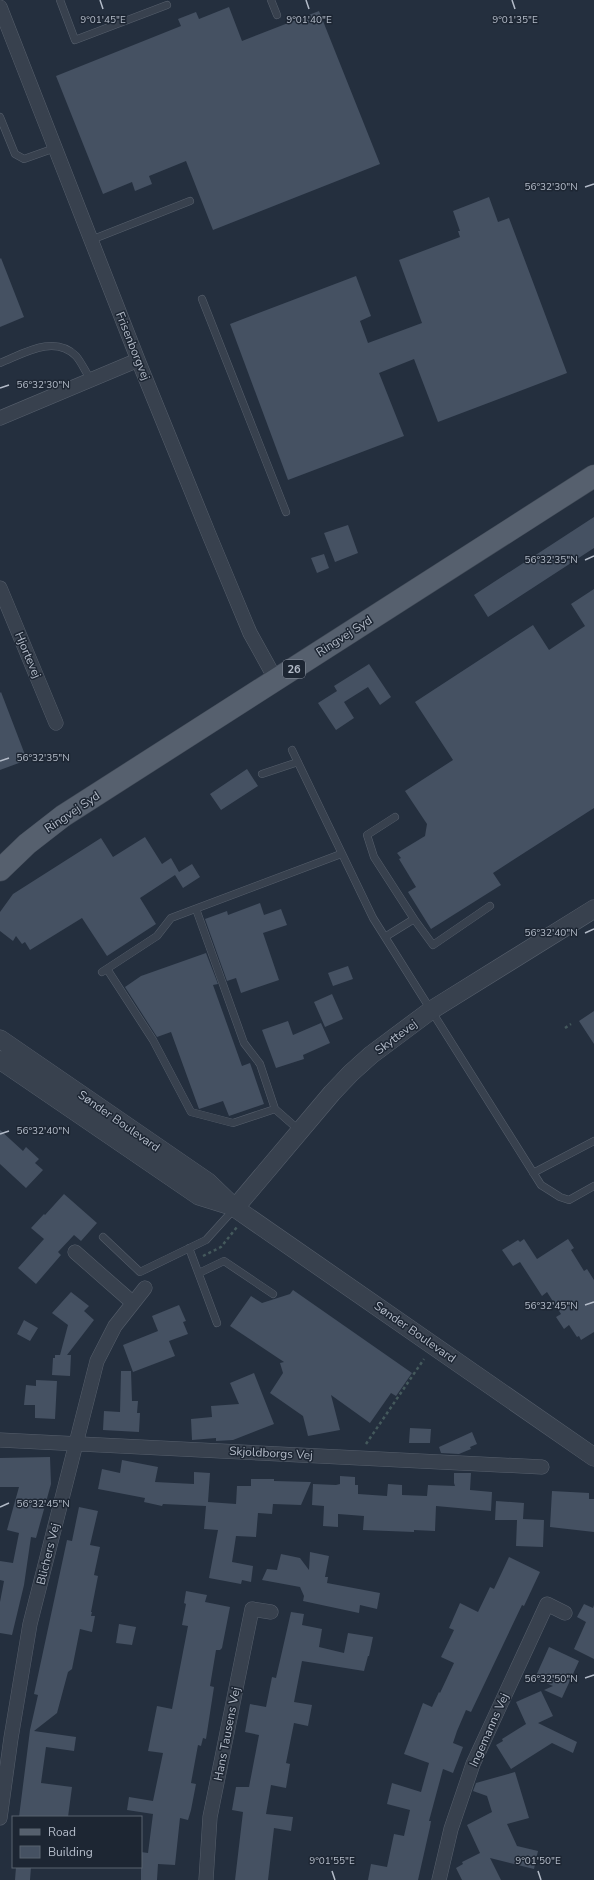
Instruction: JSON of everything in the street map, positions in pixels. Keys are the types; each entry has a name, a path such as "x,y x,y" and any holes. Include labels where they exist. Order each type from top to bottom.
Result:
{"main road":[{"name":"Ringvej Syd","path":"0,870 27,844 63,816 594,476"}],"street":[{"name":"Frisenborgvej","path":"0,7 138,360 250,633 276,680"},
{"path":"0,418 138,360"},
{"name":"Hjortevej","path":"0,588 56,723"},
{"name":"Skyttevej","path":"235,1208 351,1072 371,1055 430,1011 594,909"},
{"name":"Sønder Boulevard","path":"0,1039 208,1182 235,1208 594,1457"},
{"name":"Sønder Boulevard","path":"0,1060 199,1196 235,1208"},
{"path":"75,1252 133,1303"},
{"name":"Blichers Vej","path":"0,1818 11,1738 30,1624 97,1361 114,1326 146,1288"},
{"name":"Skjoldborgs Vej","path":"0,1440 77,1442 542,1467"},
{"name":"Ingemanns Vej","path":"439,1880 451,1829 473,1764 543,1612 547,1604 565,1613"},
{"name":"Hans Tausens Vej","path":"206,1880 210,1817 252,1609 271,1612"}],"lane":[{"path":"60,0 74,40 167,5"},
{"path":"271,0 277,15"},
{"path":"0,117 15,154 24,159 55,148"},
{"path":"91,240 190,201"},
{"path":"202,299 286,512"},
{"path":"0,363 45,346 61,346 75,356 91,380"},
{"path":"292,750 373,918 430,1011 541,1185 560,1197 569,1200 594,1186"},
{"path":"262,774 298,762"},
{"path":"395,817 367,835 374,857 414,919 433,944 490,906"},
{"path":"275,1110 233,1123 191,1112 154,1040 104,970 157,936 171,918 341,854"},
{"path":"196,909 244,1043 260,1064 275,1110 300,1131"},
{"path":"385,938 414,919"},
{"path":"533,1173 594,1141"},
{"path":"103,1237 140,1272 206,1240 235,1208"},
{"path":"189,1248 217,1323"},
{"path":"199,1273 224,1261 273,1294"}],"path":[{"path":"565,1028 571,1024"},
{"path":"357,1457 433,1345"}],"building":[{"path":"229,7 242,41 319,11 380,164 213,230 186,161 149,176 152,184 135,191 132,182 103,194 56,76 181,26 178,19 196,12 199,19"},
{"path":"489,197 498,222 509,218 567,373 438,422 414,359 379,373 404,436 288,480 230,324 356,276 371,316 360,321 368,343 422,323 399,260 460,237 458,231 460,231 453,211"},
{"path":"1,258 24,317 0,327 0,259"},
{"path":"594,517 594,548 488,617 474,595"},
{"path":"348,525 358,553 335,562 324,533"},
{"path":"324,554 329,568 317,573 311,558"},
{"path":"594,589 594,808 493,873 501,885 431,929 408,892 416,887 397,853 425,836 427,824 405,791 453,760 415,702 533,625 549,650 585,626 571,604"},
{"path":"369,664 391,697 380,705 368,687 344,702 354,718 336,730 318,703 337,691 334,686"},
{"path":"1,692 27,760 0,770 0,693"},
{"path":"247,769 258,786 221,810 210,794"},
{"path":"145,837 162,864 171,858 179,872 192,864 200,877 183,888 175,875 140,898 156,924 107,956 82,918 30,950 25,942 22,944 16,936 13,941 0,931 0,912 13,894 101,838 113,857"},
{"path":"260,903 264,915 281,909 287,925 263,933 279,980 241,993 236,978 227,981 205,919 227,911 228,915"},
{"path":"206,953 218,984 213,985 242,1066 250,1063 264,1104 229,1116 223,1101 199,1109 171,1032 157,1037 125,987 141,976"},
{"path":"348,966 353,979 333,986 328,973"},
{"path":"332,994 343,1019 325,1027 314,1002"},
{"path":"594,1011 594,1044 579,1021"},
{"path":"288,1021 293,1035 321,1023 330,1043 303,1055 304,1059 276,1068 262,1030"},
{"path":"0,1130 23,1151 26,1147 39,1159 35,1163 43,1170 26,1188 0,1164"},
{"path":"64,1194 97,1223 81,1241 74,1235 58,1252 61,1255 36,1284 18,1268 44,1239 31,1228"},
{"path":"524,1239 537,1259 568,1239 574,1248 571,1250 584,1271 587,1269 594,1280 594,1332 581,1340 579,1336 577,1337 569,1325 564,1329 556,1317 561,1314 547,1292 542,1296 520,1262 513,1266 502,1250 518,1240 520,1242"},
{"path":"293,1290 412,1373 396,1396 391,1393 370,1423 331,1395 340,1430 308,1436 303,1416 270,1393 283,1373 280,1363 284,1362 230,1326 251,1296 262,1303 290,1294"},
{"path":"71,1292 89,1306 84,1311 94,1320 67,1355 71,1355 70,1376 52,1375 53,1358 55,1358 55,1355 60,1355 68,1325 52,1313"},
{"path":"179,1305 186,1321 183,1322 188,1334 169,1341 175,1356 133,1372 123,1345 158,1331 152,1316"},
{"path":"24,1320 38,1328 30,1341 17,1334"},
{"path":"121,1371 131,1371 132,1401 138,1401 137,1413 140,1413 139,1432 103,1430 104,1411 120,1412"},
{"path":"254,1373 274,1424 233,1440 216,1441 216,1438 192,1440 191,1419 212,1417 211,1406 239,1404 230,1383"},
{"path":"36,1380 57,1381 55,1419 35,1418 35,1405 24,1405 26,1385 36,1386"},
{"path":"410,1428 431,1429 430,1443 409,1443"},
{"path":"472,1432 477,1444 470,1447 471,1449 459,1454 441,1453 439,1447"},
{"path":"50,1457 51,1484 36,1538 31,1537 24,1585 12,1635 0,1633 0,1602 4,1581 0,1580 0,1561 13,1563 19,1533 7,1530 19,1487 0,1487 0,1458"},
{"path":"122,1460 158,1467 155,1482 194,1484 194,1472 210,1473 208,1502 236,1504 237,1486 251,1486 251,1479 311,1482 301,1505 273,1504 272,1514 258,1513 256,1537 236,1536 232,1562 253,1566 251,1582 242,1580 241,1584 209,1578 218,1530 204,1529 206,1506 163,1504 162,1506 144,1502 145,1498 98,1489 102,1469 120,1473"},
{"path":"454,1473 471,1473 470,1490 492,1492 491,1511 436,1506 435,1531 414,1530 414,1532 363,1530 364,1516 338,1514 338,1527 323,1526 324,1506 312,1505 313,1484 340,1484 340,1476 355,1477 355,1485 358,1485 358,1494 387,1496 388,1484 402,1485 402,1495 427,1496 428,1485 455,1486"},
{"path":"552,1491 589,1493 589,1499 594,1499 594,1532 550,1527"},
{"path":"496,1501 524,1503 523,1519 544,1520 543,1547 516,1546 517,1520 495,1520"},
{"path":"79,1507 98,1511 90,1545 100,1547 94,1575 98,1576 91,1612 91,1616 95,1616 92,1632 80,1629 72,1669 68,1672 57,1713 34,1731 76,1737 74,1751 46,1747 41,1783 72,1787 68,1816 19,1816 30,1730 38,1695 34,1694 67,1540 72,1541"},
{"path":"310,1552 329,1556 325,1577 328,1577 327,1583 380,1593 377,1609 360,1605 359,1613 303,1601 304,1596 300,1587 262,1580 267,1569 277,1570 281,1554 300,1558 309,1570"},
{"path":"509,1557 540,1572 524,1606 522,1605 471,1712 466,1710 457,1731 453,1743 463,1747 453,1773 443,1769 429,1821 431,1821 430,1827 418,1880 368,1880 371,1864 387,1867 394,1834 404,1836 410,1810 387,1804 392,1783 421,1792 429,1763 404,1754 423,1703 432,1707 454,1663 441,1657 454,1630 449,1628 460,1603 478,1612 490,1587 494,1589"},
{"path":"186,1591 207,1595 205,1602 230,1607 222,1648 220,1650 216,1650 210,1686 214,1687 206,1739 203,1738 201,1746 198,1745 191,1783 196,1784 191,1810 188,1820 180,1818 175,1865 158,1864 157,1880 141,1880 142,1852 148,1853 153,1814 127,1810 129,1797 153,1801 163,1753 148,1751 157,1706 172,1709 188,1626 182,1625 186,1604 184,1603"},
{"path":"584,1604 593,1608 594,1605 594,1659 574,1649 586,1622 577,1617"},
{"path":"291,1612 304,1614 302,1625 322,1629 319,1647 344,1653 348,1633 373,1637 364,1671 302,1661 294,1702 312,1705 308,1726 294,1723 286,1763 290,1764 286,1788 271,1785 266,1814 293,1817 291,1831 274,1828 268,1880 235,1880 243,1812 232,1810 236,1787 249,1787 259,1735 245,1732 250,1704 266,1707 272,1677 276,1678"},
{"path":"119,1624 136,1627 132,1645 116,1643"},
{"path":"549,1647 579,1661 562,1698 544,1690 553,1686 535,1678"},
{"path":"541,1691 553,1716 538,1723 577,1742 573,1753 552,1743 511,1769 496,1745 503,1741 502,1739 526,1724 516,1702"},
{"path":"515,1772 529,1818 507,1824 517,1846 538,1851 534,1869 490,1858 501,1880 462,1880 456,1868 463,1864 462,1862 480,1853 467,1825 492,1812 487,1796 473,1791 476,1783"},
{"path":"16,1868 31,1868 30,1880 15,1880"}]}
